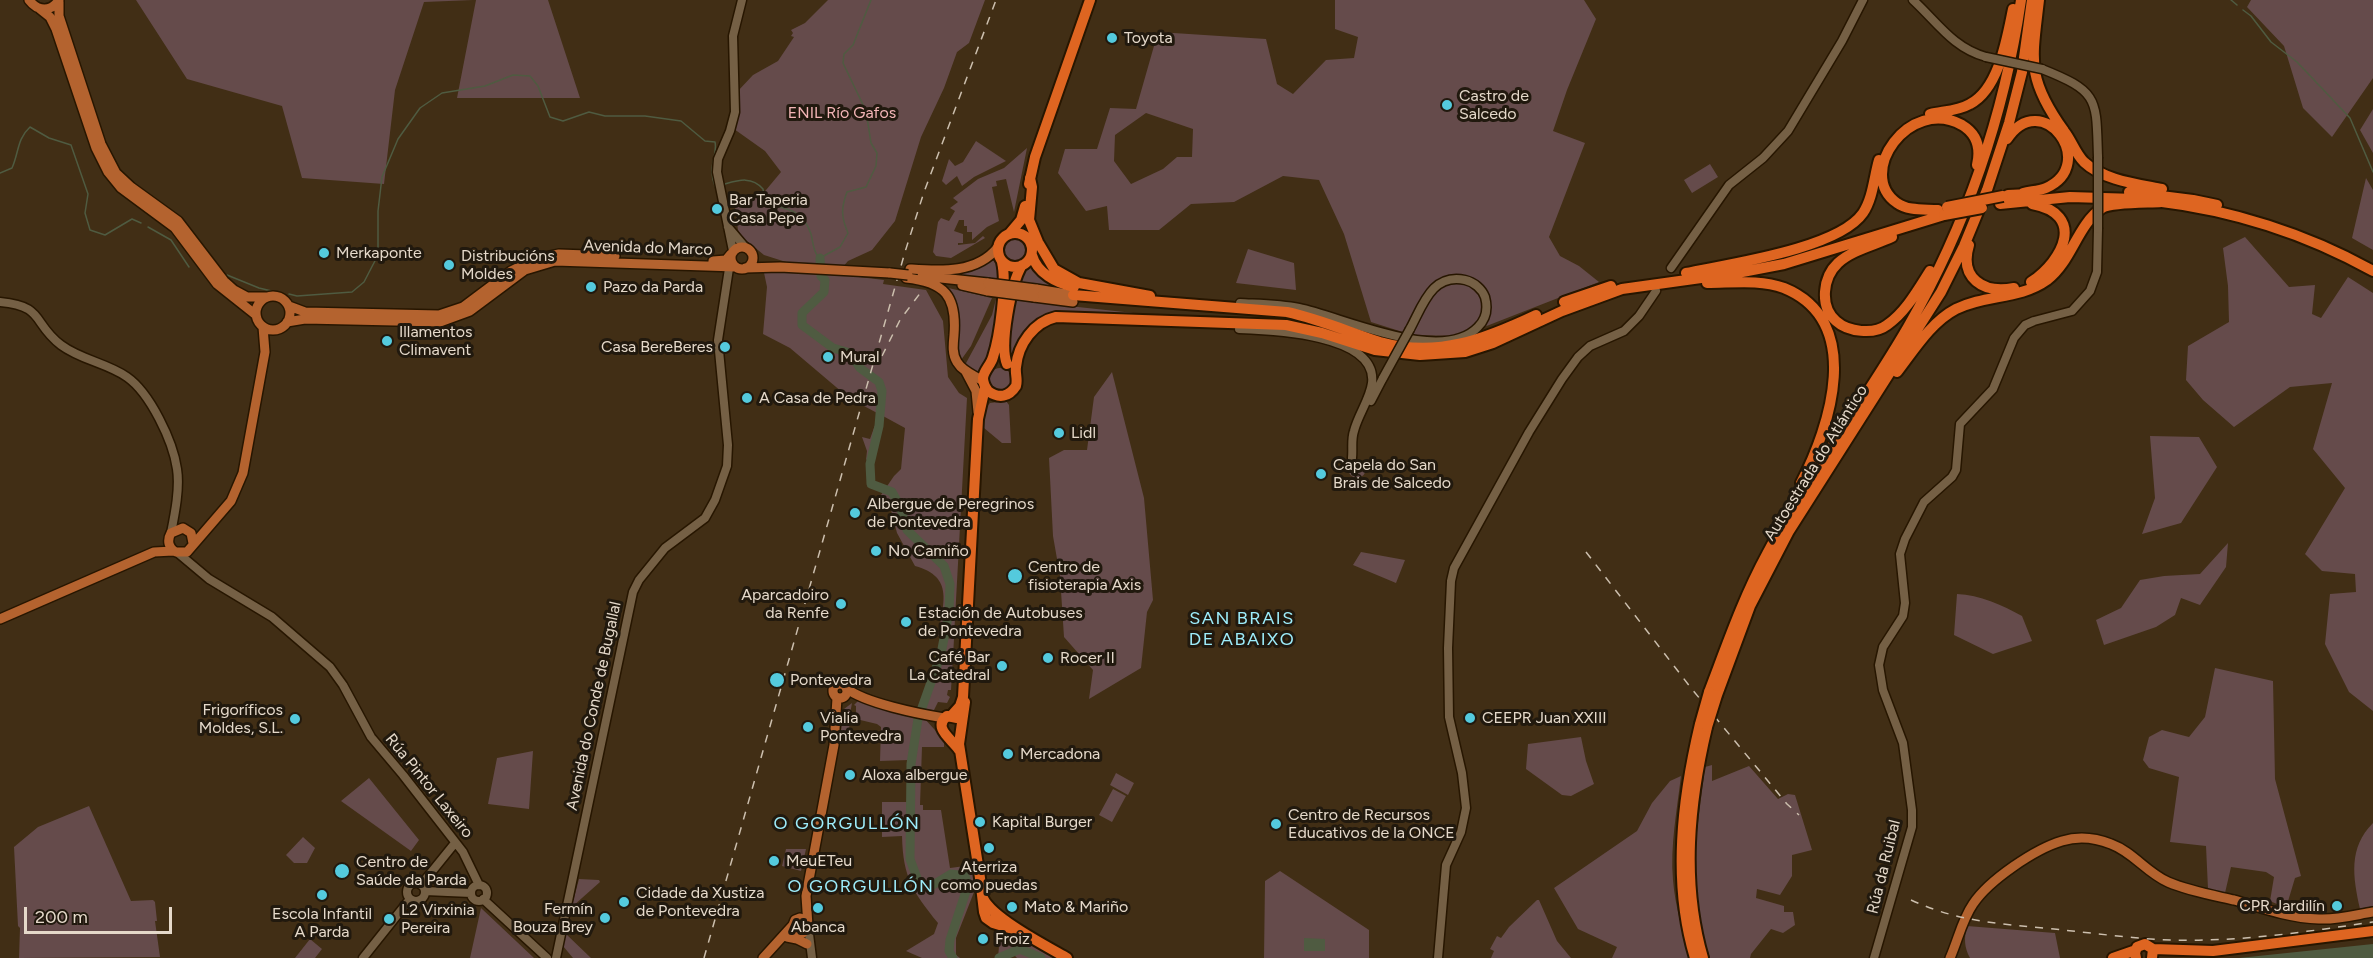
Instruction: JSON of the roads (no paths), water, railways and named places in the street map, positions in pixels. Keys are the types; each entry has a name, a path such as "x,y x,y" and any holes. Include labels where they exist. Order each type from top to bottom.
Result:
{"highway":[{"path":"1685,273 1792,250 1824,239 1848,227 1865,208 1882,151 1898,128 1920,116 1968,105 1985,93 1994,78 2001,56 2014,0"},
{"name":"Autoestrada do Atlántico","path":"1695,958 1683,907 1683,823 1703,725 1743,602 1809,480 1908,326 1957,227 1986,154 1999,112 2020,0"},
{"name":"Autoestrada do Atlántico","path":"1713,693 1750,606 1789,531 1941,292 1977,217 1996,167 2022,72 2032,0"},
{"path":"2039,0 2033,56 2036,82 2045,101 2084,162 2112,177 2198,196 2226,207"},
{"path":"990,366 996,347 1002,300 1002,262 998,255 998,247 1001,239 1010,234 1019,224 1024,212 1030,178 1086,3"},
{"path":"1940,119 1966,128 1978,145 1978,164 1957,227 1918,290 1900,314 1886,326 1870,332 1851,329 1836,321 1827,307 1824,293 1828,277 1838,263 1856,252 1941,213 1904,207 1890,197 1883,180 1886,154 1900,134 1917,123 1940,119"},
{"path":"1073,299 1287,312 1316,319 1383,342 1405,346 1438,347 1461,344 1492,336 1594,290 1632,280 1781,258 1941,213 2047,188 2056,181 2067,163 2069,153 2062,136 2046,123 2027,122 2019,126 2008,138 1996,167"},
{"path":"1030,178 1032,187 1029,220 1048,261 1054,269 1071,280 1113,291"},
{"path":"2004,198 2067,191 2123,191 2193,200 2280,222 2314,235 2373,264"},
{"path":"2020,201 2096,197 2161,202 2220,213 2269,225 2313,242 2373,271"},
{"path":"1977,217 1966,259 1971,276 1977,282 1994,290 2004,291 2029,283 2040,276 2056,260 2064,243 2063,226 2056,213 2041,206 2004,198"},
{"path":"1861,417 1933,327 1945,316 1971,303 2017,295 2049,278 2062,264 2091,217 2104,206 2161,202"},
{"path":"1024,212 1036,265 1060,283 1082,288 1221,302 1233,308"},
{"path":"1656,287 1784,264 1941,213"},
{"path":"1010,234 1023,235 1030,242"},
{"path":"980,411 996,396 1005,396 1013,390 1017,381 1004,346 1014,283 1022,266 1032,255"},
{"path":"1002,262 1014,267 1022,266"},
{"path":"1011,368 1031,333 1045,321 1069,316 1275,324 1305,329 1362,348 1393,353 1438,355 1479,349 1596,297 1622,289 1768,284 1784,288 1811,307 1825,326 1831,345 1834,368 1829,417 1814,457 1772,537 1767,554"},
{"path":"1073,299 1292,319 1393,353"},
{"path":"1011,368 998,362 984,373 964,705 959,750 983,898 990,909 1019,931 1067,958"},
{"path":"984,384 996,396"},
{"path":"946,724 960,706 963,697"},
{"path":"946,724 956,718 960,729"},
{"path":"946,724 953,736 960,729"},
{"path":"946,724 959,750"},
{"name":"Autoestrada do Atlántico","path":"1693,777 1690,887 1692,907 1704,958"},
{"path":"2113,958 2136,954 2140,945 2145,944 2153,954 2213,951 2373,931"},
{"path":"2186,958 2373,937"}],"main road":[{"path":"29,0 50,17 56,29 96,148 108,172 121,188 175,228 217,284 256,315 263,327 266,352 243,473 231,501 184,553 154,552"},
{"path":"40,9 50,8 59,1"},
{"path":"59,1 59,16 101,144 116,173 178,222 224,281 241,295 279,297 289,306 290,315 266,352"},
{"path":"733,265 738,247 780,267"},
{"path":"908,274 947,270 979,262 998,247"},
{"path":"733,265 752,262 748,250"},
{"name":"Avenida do Marco","path":"289,306 305,312 439,315 463,307 511,271 535,259 559,254 722,261 733,265"},
{"name":"Avenida do Marco","path":"284,325 305,319 440,322 470,311 508,281 537,265 555,261 733,265"},
{"path":"733,265 851,270 860,267 1073,299"},
{"path":"908,274 929,282 946,293 954,311 954,354 976,391 980,411"},
{"path":"256,315 257,307 267,297"},
{"path":"263,327 271,330 284,325"},
{"path":"963,368 984,384"},
{"path":"0,619 154,552 170,536 185,529 200,529 209,525"},
{"path":"185,529 193,537 192,546"},
{"path":"170,536 169,545 176,552"},
{"path":"763,958 801,926 832,758 837,711 843,694 904,709 946,724"},
{"path":"1950,958 1975,902 1991,883 2053,844 2084,838 2103,841 2122,849 2159,877 2174,885 2295,916 2332,919 2373,912"},
{"path":"784,939 797,939 810,951"}],"street":[{"path":"733,265 728,227 718,182 718,159 735,112 733,36 742,0"},
{"path":"1671,268 1729,184 1763,158 1788,131 1863,0"},
{"name":"Rúa da Ruibal","path":"1874,958 1912,827 1912,810 1903,743 1883,690 1879,665 1883,647 1903,616 1905,603 1900,554 1920,508 1931,494 1952,477 1956,470 1960,424 1993,389 2014,338 2025,326 2034,321 2072,311 2090,291 2097,272 2097,114 2094,103 2086,91 2042,69 1986,57 1966,50 1950,39 1913,0"},
{"path":"728,227 748,250"},
{"name":"Avenida do Conde de Bugallal","path":"556,958 633,592 639,580 665,548 705,518 715,500 727,466 728,446 718,340 733,265"},
{"path":"1031,333 1044,324 1055,322 1262,330 1301,334 1352,350 1365,359 1370,367 1372,384 1353,433 1356,458 1354,442 1359,427 1410,329 1430,291 1437,284 1453,278 1472,281 1485,296 1486,315 1483,322 1467,336 1449,341 1410,340 1297,307 1221,302"},
{"path":"1438,958 1446,865 1463,824 1466,808 1464,783 1471,779 1469,774 1462,772 1449,717 1448,648 1451,580 1454,567 1529,432 1567,372 1590,346 1624,331 1639,316 1656,287"},
{"path":"0,302 26,307 61,345 75,354 104,363 137,385 153,406 177,465 175,514 170,536"},
{"path":"175,514 185,529"},
{"path":"192,546 197,570"},
{"name":"Rúa Pintor Laxeiro","path":"176,552 197,570 272,617 330,667 371,737 404,775 465,855 478,885"},
{"path":"410,899 419,900 423,897 423,888 455,843"},
{"path":"410,899 407,894 409,886 416,883 423,888 471,893 477,900 483,899"},
{"path":"471,893 478,885 484,887 487,891 483,899"},
{"path":"363,958 410,899"},
{"path":"483,899 547,958"},
{"path":"801,926 810,951"}],"waterway":[{"path":"725,184 740,180 754,182 763,189 765,203 793,211 808,226 818,257 840,247 848,233 843,213 847,192 866,187 876,166 877,153 871,143 866,111 843,63 844,54 853,45 871,0"},
{"path":"2231,0 2237,5"},
{"path":"2243,10 2251,16 2271,42 2297,62 2350,118 2373,172"},
{"path":"289,294 297,296 352,292 364,282 378,255 378,211 382,177 398,139 420,108 442,93 485,86 513,75 530,76 538,86 550,117 563,121 589,112 605,116 645,116 681,121 705,141 715,142 712,167 715,186"},
{"path":"0,173 12,168 20,141 30,127 49,138 71,145 88,194 85,213 90,230 105,235 132,219 141,223"},
{"path":"148,227 171,240 189,267"},
{"path":"820,258 821,276 825,280 824,292 802,313 802,325 833,348 850,353 860,368 879,382 882,391 879,426 870,464 871,484 892,492 900,506 907,530 944,566 950,584 949,612 941,654 918,719 911,764 910,859 920,886 928,888 951,874 965,876 968,885 950,940 949,951 953,958"},
{"path":"227,275 259,288 280,293"},
{"path":"999,958 1020,949 1041,958"}],"railway":[{"path":"704,958 905,252 924,192 996,0"},
{"path":"882,356 900,320 921,292"},
{"path":"1586,552 1691,688 1787,804 1799,815"},
{"path":"1911,900 1946,913 1981,921 2166,940 2247,938 2373,922"}],"place":[{"name":"Toyota","path":"1112,38"},
{"name":"Castro de Salcedo","path":"1447,105"},
{"name":"Bar Taperia Casa Pepe","path":"717,209"},
{"name":"Merkaponte","path":"324,253"},
{"name":"Distribucións Moldes","path":"449,265"},
{"name":"Pazo da Parda","path":"591,287"},
{"name":"Illamentos Climavent","path":"387,341"},
{"name":"Casa BereBeres","path":"725,347"},
{"name":"Mural","path":"828,357"},
{"name":"A Casa de Pedra","path":"747,398"},
{"name":"Lidl","path":"1059,433"},
{"name":"Capela do San Brais de Salcedo","path":"1321,474"},
{"name":"Albergue de Peregrinos de Pontevedra","path":"855,513"},
{"name":"No Camiño","path":"876,551"},
{"name":"Centro de fisioterapia Axis","path":"1015,576"},
{"name":"Aparcadoiro da Renfe","path":"841,604"},
{"name":"Estación de Autobuses de Pontevedra","path":"906,622"},
{"name":"Rocer II","path":"1048,658"},
{"name":"Café Bar La Catedral","path":"1002,666"},
{"name":"Pontevedra","path":"777,680"},
{"name":"CEEPR Juan XXIII","path":"1470,718"},
{"name":"Frigoríficos Moldes, S.L.","path":"295,719"},
{"name":"Vialia Pontevedra","path":"808,727"},
{"name":"Mercadona","path":"1008,754"},
{"name":"Aloxa albergue","path":"850,775"},
{"name":"Kapital Burger","path":"980,822"},
{"name":"Centro de Recursos Educativos de la ONCE","path":"1276,824"},
{"name":"Aterriza como puedas","path":"989,848"},
{"name":"MeuETeu","path":"774,861"},
{"name":"Centro de Saúde da Parda","path":"342,871"},
{"name":"Escola Infantil A Parda","path":"322,895"},
{"name":"Cidade da Xustiza de Pontevedra","path":"624,902"},
{"name":"CPR Jardilín","path":"2337,906"},
{"name":"Mato & Mariño","path":"1012,907"},
{"name":"Abanca","path":"818,908"},
{"name":"Fermín Bouza Brey","path":"605,918"},
{"name":"L2 Virxinia Pereira","path":"389,919"},
{"name":"Froiz","path":"983,939"}],"district":[{"name":"SAN BRAIS DE ABAIXO","path":"1242,629"},
{"name":"O GORGULLÓN","path":"847,824"},
{"name":"O GORGULLÓN","path":"861,887"}],"park label":[{"name":"ENIL Río Gafos","path":"842,113"}]}
